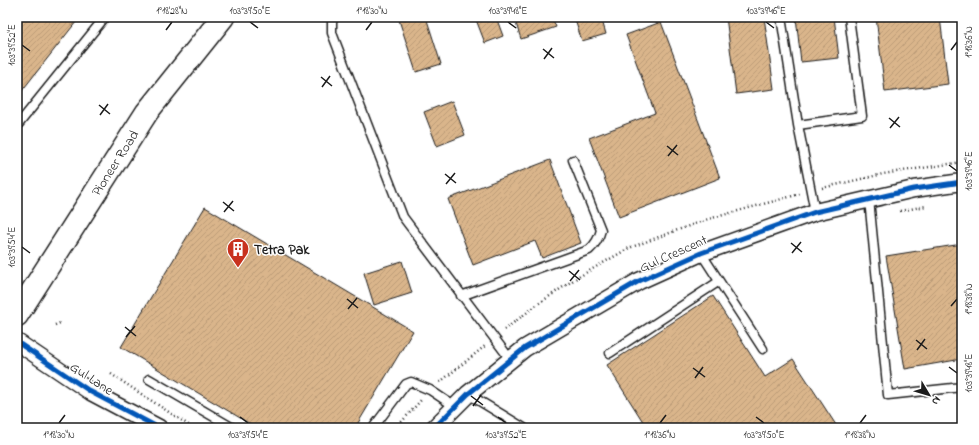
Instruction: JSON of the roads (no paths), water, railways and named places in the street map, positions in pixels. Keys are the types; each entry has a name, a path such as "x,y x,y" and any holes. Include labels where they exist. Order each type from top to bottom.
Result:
{"main road":[{"name":"Pioneer Road","path":"17,315 147,112 223,17"}],"street":[{"name":"Gul Crescent","path":"434,428 454,406 525,348 639,281 701,253 816,212 914,189 962,182"},
{"name":"Gul Lane","path":"17,342 91,392 159,428"}],"lane":[{"path":"17,126 105,17"},
{"path":"334,17 332,22 332,33 403,218 510,359"},
{"path":"781,17 798,125 816,212"},
{"path":"798,125 862,116 849,17"},
{"path":"461,296 589,250 594,246 601,230 573,160"},
{"path":"869,199 888,395 962,387"},
{"path":"701,253 718,282 763,349"},
{"path":"610,353 718,282"},
{"path":"149,379 233,428"},
{"path":"373,428 406,384 411,382 430,390 454,406"},
{"path":"468,394 524,428"}],"place":[{"name":"Tetra Pak","path":"238,268"}]}
